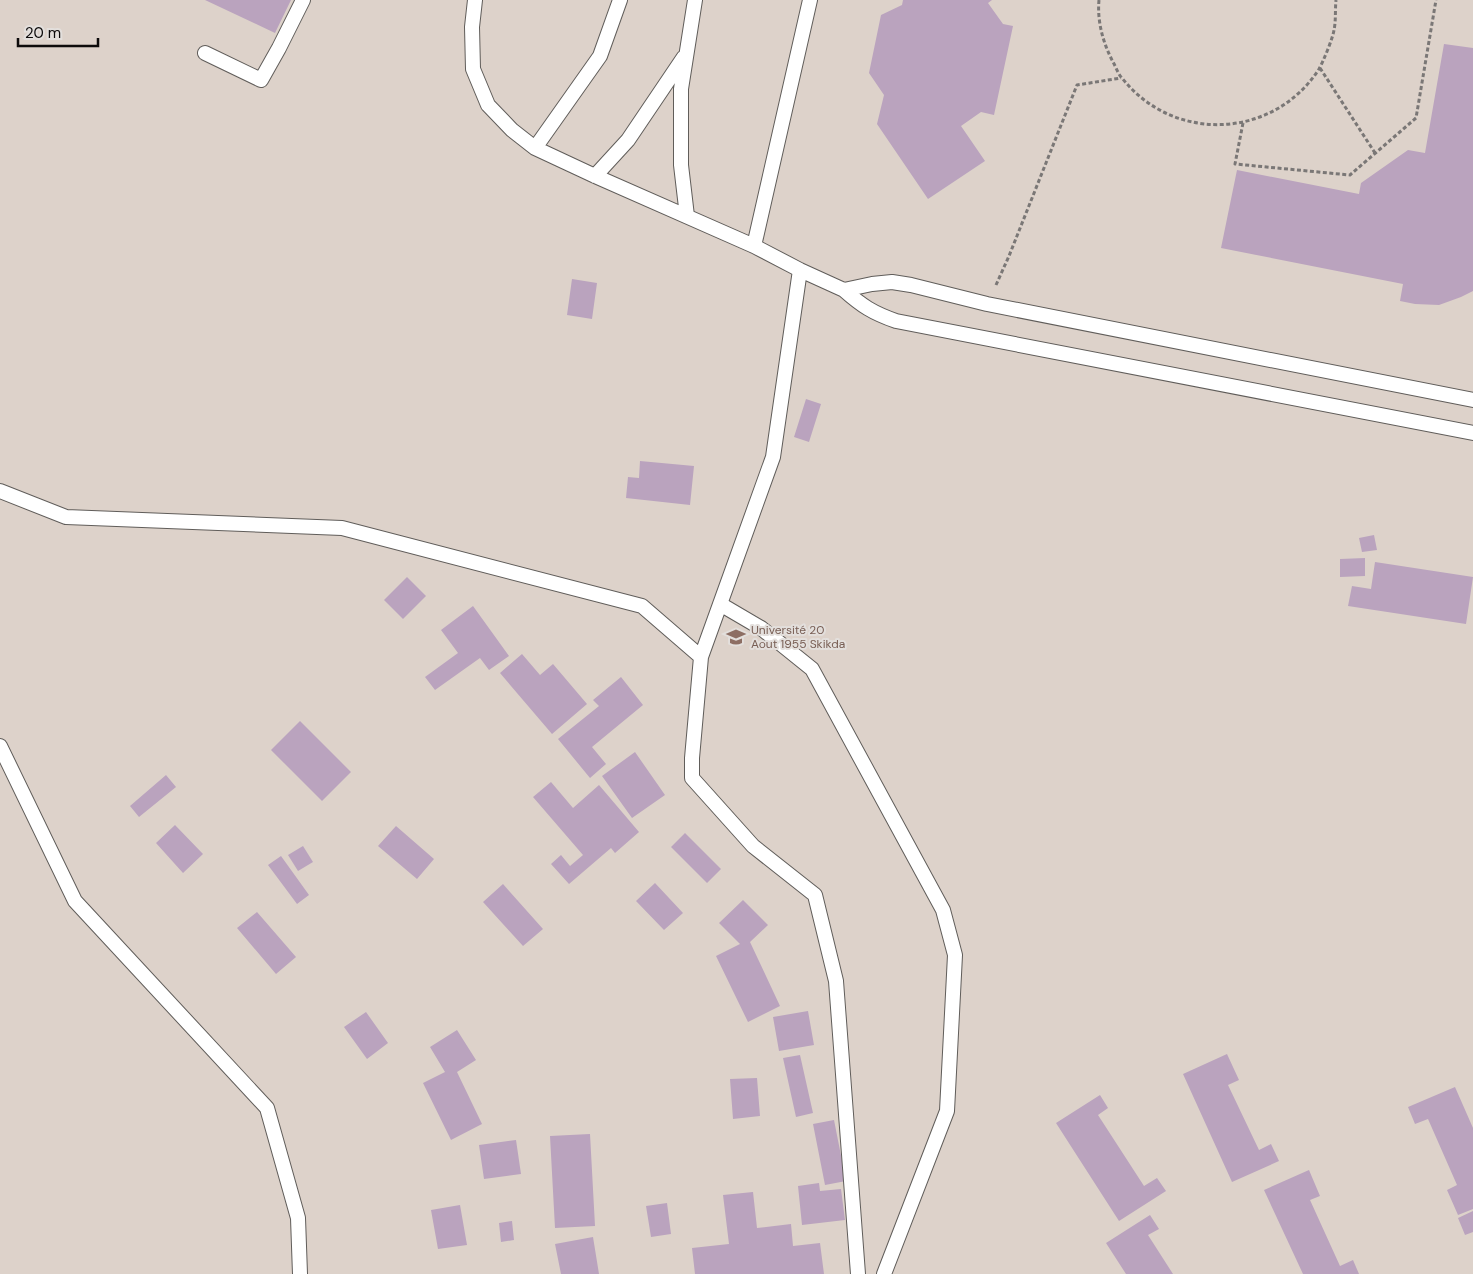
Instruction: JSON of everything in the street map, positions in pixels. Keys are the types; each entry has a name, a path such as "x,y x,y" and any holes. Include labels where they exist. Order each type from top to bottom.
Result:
{"lane":[{"path":"205,53 260,80 279,48 303,0"},
{"path":"475,0 472,27 473,68 488,104 512,130 535,148 754,246 844,290 860,304 875,313 896,321 1473,433"},
{"path":"535,148 600,56 620,0"},
{"path":"687,216 681,165 681,89 695,0"},
{"path":"754,246 810,0"},
{"path":"594,176 628,140 687,52"},
{"path":"800,270 773,456 701,657 692,778 753,846 815,895 836,981 858,1274"},
{"path":"844,290 892,282 987,304 1473,400"},
{"path":"0,491 66,517 342,528 642,606 701,657"},
{"path":"720,604 761,628 812,669 943,910 956,955 947,1110 884,1274"},
{"path":"0,746 75,902 267,1108 298,1218 300,1274"}],"path":[{"path":"1099,0 1098,12 1105,46 1121,78 1146,102 1176,118 1209,126 1244,123 1273,112 1299,93 1320,68 1334,31 1336,0"},
{"path":"1244,123 1235,164 1350,175 1416,118 1436,0"},
{"path":"1320,68 1375,153"},
{"path":"987,304 1009,256 1077,85 1121,78"}],"shaded area":[{"name":"Université 20 Aout 1955 Skikda","path":"0,0 1473,0 1473,1274 0,1274"}],"building":[{"path":"205,0 291,0 275,33"},
{"path":"903,0 992,0 988,3 1003,24 1013,26 994,115 981,112 961,126 985,161 928,199 877,124 884,95 869,73 881,15 902,5"},
{"path":"1444,44 1473,48 1473,291 1439,305 1415,304 1400,301 1403,284 1221,248 1237,170 1359,194 1361,183 1408,150 1425,153"},
{"path":"572,279 597,283 592,319 567,315"},
{"path":"806,399 821,404 809,442 794,437"},
{"path":"640,461 694,466 690,505 626,498 628,477 639,478"},
{"path":"1374,535 1377,550 1362,552 1359,538"},
{"path":"1365,558 1365,576 1340,577 1340,559"},
{"path":"1375,562 1473,577 1466,624 1348,606 1352,586 1371,589"},
{"path":"407,577 426,596 403,619 384,600"},
{"path":"473,606 509,656 489,670 480,658 435,690 425,677 458,653 441,630"},
{"path":"522,654 540,675 553,664 587,704 552,734 500,673"},
{"path":"621,677 643,705 592,747 606,764 590,778 558,739 599,706 593,700"},
{"path":"300,721 351,772 322,801 271,750"},
{"path":"635,752 665,795 632,818 602,776"},
{"path":"166,775 176,787 139,817 130,806"},
{"path":"551,782 573,808 599,785 639,832 615,853 611,848 569,884 551,864 561,855 570,866 583,855 533,797"},
{"path":"175,825 203,854 183,873 156,843"},
{"path":"396,826 434,859 417,879 378,846"},
{"path":"685,833 721,869 707,883 671,847"},
{"path":"303,846 313,862 298,871 288,855"},
{"path":"281,856 309,895 297,904 268,865"},
{"path":"655,883 683,913 664,930 636,901"},
{"path":"503,884 543,929 523,946 483,902"},
{"path":"743,900 768,925 750,942 780,1006 748,1022 716,956 740,944 719,923"},
{"path":"257,912 296,957 276,974 237,928"},
{"path":"808,1011 814,1045 779,1051 773,1017"},
{"path":"366,1012 388,1043 367,1059 344,1027"},
{"path":"457,1030 476,1060 457,1072 482,1124 451,1140 423,1083 445,1072 430,1047"},
{"path":"1227,1054 1239,1080 1228,1085 1259,1150 1271,1144 1279,1161 1232,1182 1183,1074"},
{"path":"800,1055 813,1113 796,1117 783,1058"},
{"path":"757,1078 760,1116 733,1119 730,1079"},
{"path":"1455,1087 1473,1128 1473,1209 1458,1215 1447,1190 1457,1185 1428,1119 1415,1124 1408,1107"},
{"path":"1100,1095 1108,1108 1098,1115 1144,1186 1157,1178 1166,1191 1119,1221 1056,1123"},
{"path":"834,1120 846,1181 825,1185 813,1124"},
{"path":"590,1134 595,1226 555,1228 550,1136"},
{"path":"516,1140 521,1174 484,1179 479,1145"},
{"path":"1309,1170 1320,1196 1310,1200 1340,1266 1353,1260 1359,1274 1303,1274 1264,1190"},
{"path":"819,1183 820,1191 841,1189 845,1220 802,1225 798,1186"},
{"path":"753,1192 757,1228 791,1224 793,1246 820,1243 824,1274 695,1274 692,1248 729,1244 723,1195"},
{"path":"667,1203 671,1234 651,1237 646,1206"},
{"path":"460,1205 467,1245 438,1249 431,1210"},
{"path":"1473,1211 1473,1232 1465,1235 1458,1218"},
{"path":"1150,1215 1159,1229 1148,1235 1173,1274 1126,1274 1106,1243"},
{"path":"512,1221 514,1240 501,1242 499,1223"},
{"path":"593,1237 599,1274 561,1274 555,1244"}],"place":[{"name":"Université 20 Aout 1955 Skikda","path":"736,637"}]}
